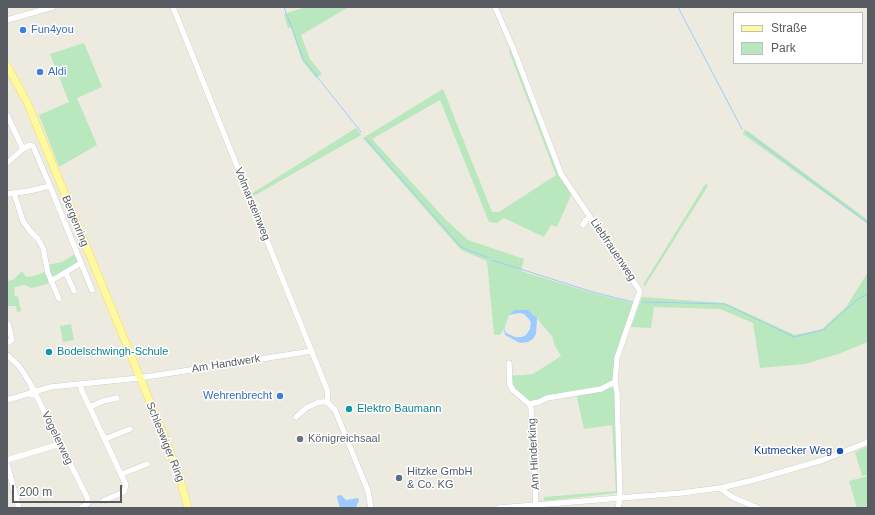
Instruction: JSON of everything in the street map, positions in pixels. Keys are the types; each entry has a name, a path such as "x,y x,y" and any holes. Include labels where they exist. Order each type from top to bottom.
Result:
{"main road":[{"name":"Bergenring","path":"7,66 26,102 139,378"},
{"name":"Schleswiger Ring","path":"139,378 178,472 188,508"}],"street":[{"path":"7,20 53,7"},
{"name":"Volmarsteinweg","path":"173,7 328,392 327,402 335,410 368,491 371,508"},
{"name":"Liebfrauenweg","path":"495,7 513,48 561,174 640,291 617,358 616,382 620,498 618,508"},
{"path":"7,117 23,149"},
{"path":"7,163 23,149 30,145 34,146 92,290"},
{"path":"7,194 50,186"},
{"path":"14,193 23,221 38,239 43,248 48,273 59,300"},
{"path":"583,225 590,217"},
{"path":"51,281 81,263"},
{"path":"66,273 74,291"},
{"path":"7,324 12,340 7,343"},
{"name":"Am Handwerk","path":"7,400 51,387 139,378 312,351"},
{"name":"Vogelerweg","path":"7,355 19,366 30,383 87,496 88,503 81,508"},
{"name":"Am Hinderking","path":"509,363 510,385 513,390 529,404 531,408 536,505"},
{"name":"Am Hinderking","path":"529,404 539,402 547,398 601,389 616,382"},
{"path":"80,384 126,485 124,492 103,501"},
{"path":"90,407 103,401 117,398"},
{"path":"296,417 312,405 319,402 327,402"},
{"path":"105,439 130,429"},
{"path":"499,508 681,493 720,488 823,460 868,442"},
{"path":"7,460 60,444"},
{"path":"7,464 19,508"},
{"path":"122,474 147,464"},
{"path":"720,488 732,497 758,508"}],"green space":[{"path":"306,7 349,7 301,35 310,59 322,74 316,78 302,60 291,27 288,28 284,14"},
{"path":"84,43 102,87 77,98 97,145 59,167 39,115 69,102 50,54"},
{"path":"512,49 561,175 574,193 570,197 557,227 551,225 544,237 504,218 497,223 489,222 440,100 372,139 446,220 468,240 524,259 521,271 593,293 633,303 626,324 615,381 601,388 529,403 513,390 509,376 533,374 561,356 555,346 552,336 528,310 514,310 509,315 500,335 494,335 487,261 461,250 363,138 443,89 492,212 499,212 556,175 509,51"},
{"path":"356,128 361,135 252,197 251,194"},
{"path":"745,129 868,220 868,224 743,134"},
{"path":"706,183 708,186 645,286 643,285"},
{"path":"75,254 78,263 52,277 48,265 62,262"},
{"path":"22,271 26,277 34,276 47,271 50,283 32,288 24,285 15,287 14,295 18,297 21,311 17,312 16,306 7,306 7,281 13,280"},
{"path":"868,272 868,342 838,354 805,364 760,368 753,323 720,309 654,307 651,328 631,327 642,297 725,303 795,335 822,329 846,307"},
{"path":"71,324 74,340 63,342 60,326"},
{"path":"615,382 618,493 544,501 544,497 616,491 612,425 584,429 576,393"},
{"path":"868,446 868,475 862,476 855,452"},
{"path":"868,476 868,508 857,508 849,481"}],"water":[{"path":"514,310 528,310 537,318 536,334 533,339 528,342 520,343 505,335 504,327 506,333 515,337 522,337 526,335 530,329 531,323 524,314 519,313 509,315"},
{"path":"341,495 346,500 358,498 359,500 356,508 340,508 337,496"}],"waterway":[{"path":"284,7 303,59 361,132"},
{"path":"678,7 742,129"},
{"path":"747,133 868,223"},
{"path":"365,138 461,247 489,258"},
{"path":"492,260 593,292 633,302"},
{"path":"642,302 725,304 794,337 823,330 858,299 868,294"}],"place":[{"name":"Fun4you","path":"23,30"},
{"name":"Aldi","path":"40,72"},
{"name":"Bodelschwingh-Schule","path":"49,352"},
{"name":"Wehrenbrecht","path":"280,396"},
{"name":"Elektro Baumann","path":"349,409"},
{"name":"Königreichsaal","path":"300,439"},
{"name":"Kutmecker Weg","path":"840,451"},
{"name":"Hitzke GmbH & Co. KG","path":"399,478"}]}
